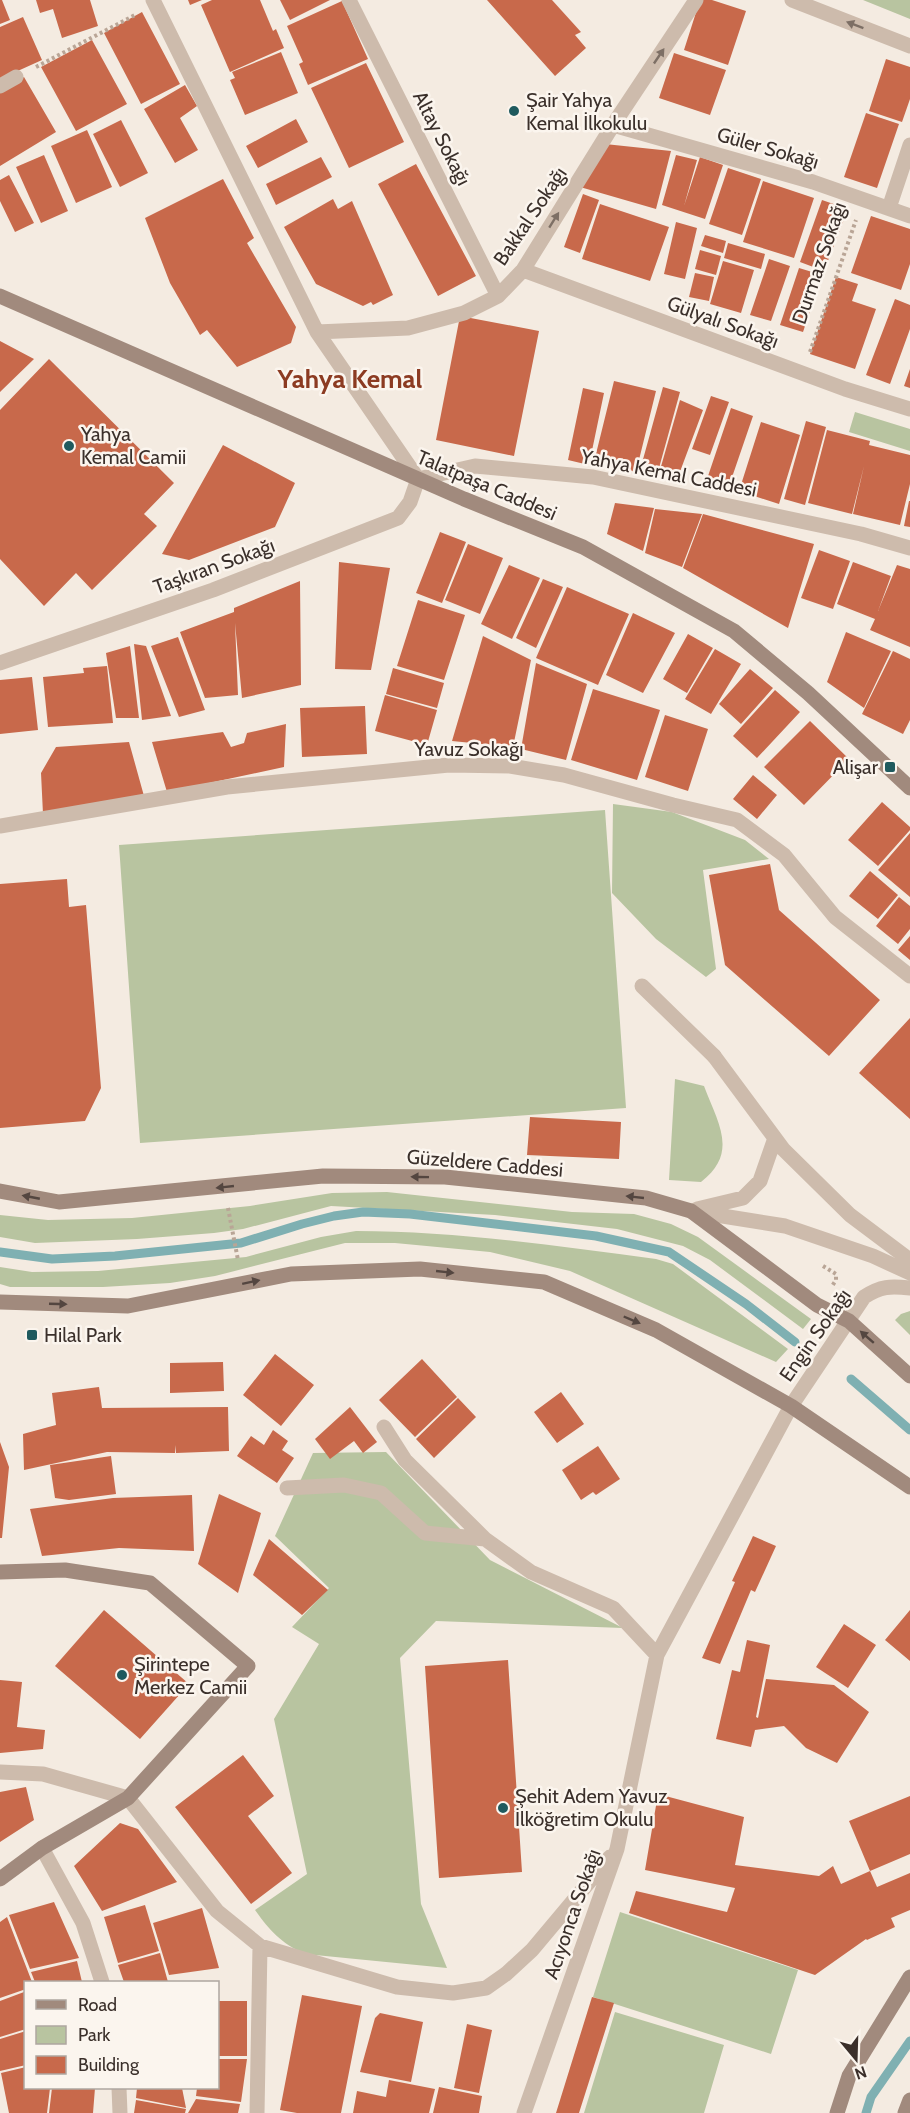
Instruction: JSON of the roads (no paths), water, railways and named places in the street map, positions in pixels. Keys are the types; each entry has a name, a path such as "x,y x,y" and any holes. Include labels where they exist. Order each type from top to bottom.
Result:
{"main road":[{"name":"Talatpaşa Caddesi","path":"0,296 503,516 583,547 734,631 808,693 910,788"},
{"name":"Güzeldere Caddesi","path":"0,1191 59,1202 323,1176 445,1177 646,1198 691,1211 818,1305 849,1322 910,1376"},
{"path":"0,1302 128,1306 291,1274 420,1269 544,1282 656,1330 792,1406 910,1487"},
{"path":"0,1572 65,1570 150,1583 248,1666 128,1798 42,1848 0,1879"},
{"path":"837,2113 849,2076 910,1977"},
{"path":"905,2113 910,2100"}],"street":[{"name":"Altay Sokağı","path":"349,0 498,296"},
{"name":"Bakkal Sokağı","path":"317,332 408,328 464,313 498,296 523,270 613,125 696,0"},
{"path":"792,0 910,46"},
{"path":"154,2 317,332 418,479"},
{"path":"0,86 16,77"},
{"name":"Güler Sokağı","path":"613,125 813,182 910,216"},
{"path":"888,208 910,145"},
{"name":"Gülyalı Sokağı","path":"523,270 802,374 910,409"},
{"name":"Yahya Kemal Caddesi","path":"418,479 475,466 594,477 861,534 910,548"},
{"name":"Taşkıran Sokağı","path":"0,663 213,590 398,518 410,501 418,479"},
{"name":"Yavuz Sokağı","path":"0,826 227,787 449,765 510,766 564,775 737,820 784,855 835,918 910,976"},
{"path":"642,986 714,1056 783,1149 850,1215 910,1260"},
{"path":"691,1211 743,1198 760,1181 775,1138"},
{"path":"691,1211 785,1226 873,1256 910,1273"},
{"name":"Engin Sokağı","path":"792,1406 864,1297 877,1288 895,1286 910,1288"},
{"name":"Acıyonca Sokağı","path":"524,2113 617,1849 657,1655 792,1406"},
{"path":"384,1427 405,1460 485,1539 531,1572 613,1608 657,1655"},
{"path":"287,1488 344,1485 381,1493 425,1533 485,1539"},
{"path":"0,1772 43,1774 128,1798 217,1911 260,1946 397,1987 453,1993 486,1988 506,1974 532,1950 617,1849"},
{"path":"42,1848 83,1923 101,1981"},
{"path":"257,2113 260,1946"},
{"path":"119,2089 120,2113"}],"waterway":[{"path":"0,1252 52,1259 115,1256 241,1243 334,1216 363,1212 410,1214 596,1236 669,1252 746,1304 795,1342"},
{"path":"851,1379 910,1430"},
{"path":"866,2113 871,2097 910,2041"}],"place":[{"name":"Şair Yahya Kemal İlkokulu","path":"514,111"},
{"name":"Yahya Kemal Camii","path":"69,446"},
{"name":"Alişar","path":"890,767"},
{"name":"Hilal Park","path":"32,1335"},
{"name":"Şirintepe Merkez Camii","path":"122,1675"},
{"name":"Şehit Adem Yavuz İlköğretim Okulu","path":"503,1808"}],"district":[{"name":"Yahya Kemal","path":"350,379"}]}
